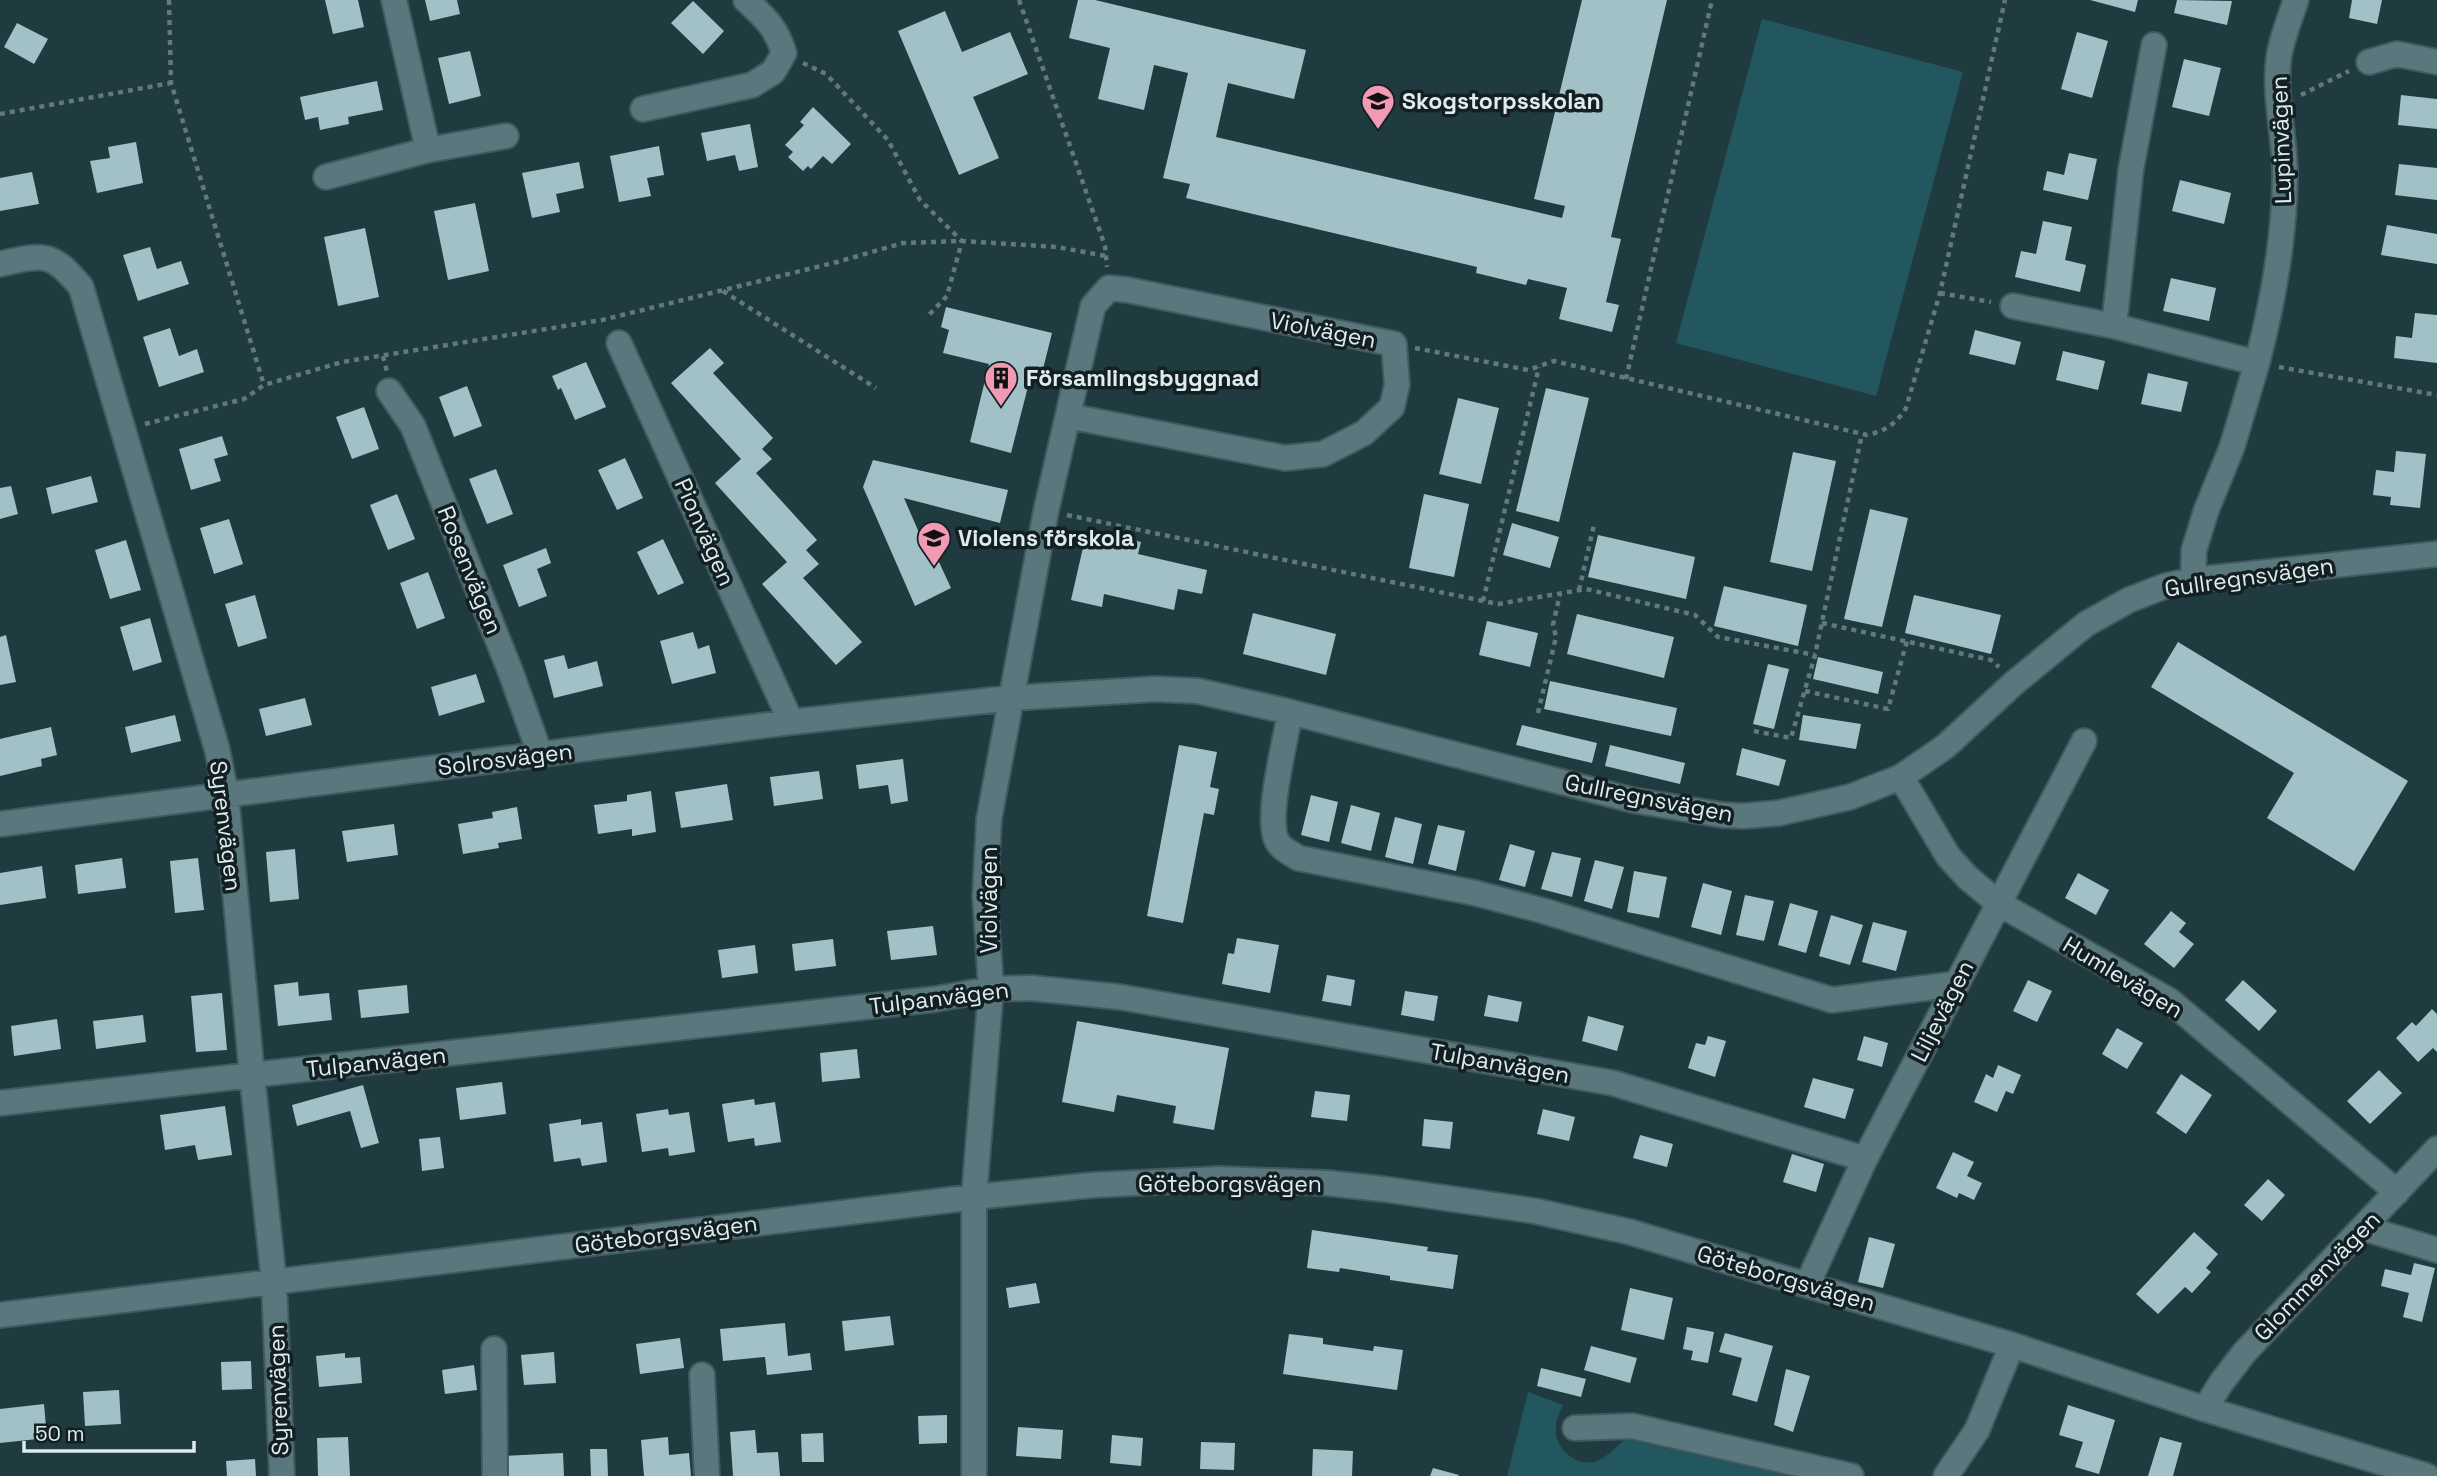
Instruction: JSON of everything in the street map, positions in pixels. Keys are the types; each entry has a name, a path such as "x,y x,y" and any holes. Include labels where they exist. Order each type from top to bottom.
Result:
{"street":[{"path":"394,0 428,150"},
{"path":"643,109 752,85 773,72 784,53 779,35 746,0"},
{"name":"Lupinvägen","path":"2193,580 2194,550 2206,511 2232,447 2257,363 2277,274 2286,175 2279,56 2295,0"},
{"path":"2114,326 2131,169 2154,45"},
{"path":"2369,62 2397,54 2437,62"},
{"path":"326,177 428,150 506,136"},
{"name":"Syrenvägen","path":"0,264 33,257 52,259 64,267 81,287 217,749 226,794 274,1282 282,1476"},
{"name":"Violvägen","path":"974,1476 974,1197 991,989 985,896 989,819 1046,510 1094,306 1109,288 1128,290 1394,344 1397,385 1392,407 1364,433 1323,454 1285,458 1069,416"},
{"path":"2013,306 2114,326 2257,363"},
{"name":"Pionvägen","path":"619,343 791,722"},
{"name":"Rosenvägen","path":"389,391 413,426 511,673 540,754"},
{"name":"Gullregnsvägen","path":"1011,698 1115,690 1179,689 1290,712 1632,800 1705,813 1744,816 1779,813 1850,797 1901,777 1946,746 2057,646 2104,612 2165,586 2193,580 2437,554"},
{"name":"Solrosvägen","path":"0,824 791,722 1011,698"},
{"path":"1290,712 1273,822 1278,844 1298,858 1475,893 1544,911 1832,1000 1956,984"},
{"name":"Liljevägen","path":"1807,1284 1865,1158 2084,741"},
{"name":"Humlevägen","path":"1901,777 1948,856 1967,877 1998,903 2170,1001 2396,1192"},
{"name":"Tulpanvägen","path":"0,1103 936,999 991,989 1031,988 1120,997 1613,1083 1865,1158"},
{"name":"Glommenvägen","path":"2205,1409 2244,1353 2437,1149"},
{"name":"Göteborgsvägen","path":"0,1315 974,1197 1093,1185 1220,1179 1327,1183 1535,1211 1630,1232 2012,1345 2205,1409 2427,1476"},
{"path":"2363,1228 2437,1250"},
{"path":"1946,1476 1978,1430 2012,1345"},
{"path":"494,1349 495,1476"},
{"path":"702,1375 707,1476"},
{"path":"1574,1428 1632,1426 1851,1476"}],"path":[{"path":"169,0 171,83 264,385"},
{"path":"1019,0 1105,246 1109,288"},
{"path":"1626,379 1712,0"},
{"path":"1394,344 1528,370 1554,361 1862,434 1888,428 1906,408 1940,293 2005,0"},
{"path":"784,53 826,75 888,139 920,200 962,241"},
{"path":"2280,105 2369,62"},
{"path":"0,114 171,83"},
{"path":"926,318 947,296 962,241"},
{"path":"124,430 244,399 264,385 342,362 602,320 903,243 962,241 1057,247 1106,256"},
{"path":"721,290 876,388"},
{"path":"1940,293 2013,306"},
{"path":"2257,363 2437,395"},
{"path":"1483,601 1539,366"},
{"path":"1754,731 1791,738 1815,655 1862,434"},
{"path":"1046,510 1498,604 1586,589 1695,615 1718,637 1815,655"},
{"path":"1579,590 1594,525"},
{"path":"1538,713 1556,637 1553,625 1560,594"},
{"path":"1822,623 1991,660 2013,684"},
{"path":"1805,691 1888,709 1907,641"}],"shaded area":[{"path":"1762,19 1963,72 1876,396 1676,343"},
{"path":"1528,1392 1563,1405 1556,1423 1558,1442 1568,1455 1583,1462 1599,1460 1625,1439 1788,1476 1507,1476"}],"building":[{"path":"325,0 358,0 364,27 333,34"},
{"path":"425,0 457,0 460,14 430,21"},
{"path":"1078,0 1095,0 1306,50 1294,99 1228,83 1216,137 1562,218 1565,206 1534,199 1582,0 1667,0 1611,237 1621,239 1606,302 1619,305 1612,332 1559,319 1567,288 1528,279 1526,285 1476,273 1477,267 1186,198 1190,184 1163,178 1188,73 1154,65 1144,110 1098,99 1110,48 1069,38"},
{"path":"2090,0 2138,0 2135,12"},
{"path":"2177,0 2232,1 2227,25 2174,13"},
{"path":"2352,0 2382,0 2377,24 2349,18"},
{"path":"693,1 724,31 703,54 671,23"},
{"path":"945,11 962,52 1010,32 1028,74 973,97 999,158 959,175 898,31"},
{"path":"17,23 48,39 34,64 4,47"},
{"path":"2077,32 2108,41 2092,98 2061,89"},
{"path":"470,51 481,96 449,104 438,58"},
{"path":"2184,59 2221,68 2209,116 2172,107"},
{"path":"377,81 383,110 348,117 349,124 320,130 318,117 305,120 300,97"},
{"path":"2401,95 2437,99 2437,129 2398,125"},
{"path":"813,107 851,144 832,164 823,156 811,169 808,166 803,171 788,157 793,152 785,145 804,125 800,122"},
{"path":"750,124 758,167 739,171 735,155 707,161 701,133"},
{"path":"136,142 143,183 97,193 90,161 110,158 108,147"},
{"path":"659,146 664,175 647,178 651,196 619,202 610,156"},
{"path":"2069,153 2097,159 2088,200 2043,190 2047,171 2064,175"},
{"path":"579,162 584,188 556,194 560,212 532,218 522,173"},
{"path":"2399,164 2437,168 2437,200 2395,195"},
{"path":"32,172 39,204 0,211 0,178"},
{"path":"2180,180 2231,193 2224,224 2172,211"},
{"path":"475,203 489,271 448,280 434,211"},
{"path":"2043,221 2072,227 2065,260 2086,265 2080,292 2015,277 2021,251 2036,254"},
{"path":"2387,225 2437,234 2437,264 2381,255"},
{"path":"365,228 379,297 338,306 324,237"},
{"path":"150,247 157,269 181,261 189,284 138,301 123,255"},
{"path":"2171,278 2216,288 2209,321 2163,311"},
{"name":"Församlingsbyggnad","path":"946,307 1052,333 1042,373 1032,371 1011,453 970,442 989,364 943,353 949,330 941,327"},
{"path":"2415,313 2437,315 2437,363 2394,358 2396,336 2412,338"},
{"path":"170,328 179,356 197,349 204,372 159,387 143,337"},
{"path":"1975,330 2021,342 2015,365 1969,354"},
{"path":"710,348 724,363 713,373 773,438 762,449 772,459 756,473 817,540 806,550 819,564 803,578 862,642 836,665 762,584 787,562 715,483 741,459 671,383"},
{"path":"2063,351 2105,361 2098,390 2056,380"},
{"path":"586,362 606,407 575,420 561,388 558,390 552,376"},
{"path":"2148,373 2188,382 2181,412 2141,404"},
{"path":"467,386 482,426 454,437 439,397"},
{"path":"1546,388 1589,398 1559,522 1516,511"},
{"path":"1458,398 1499,408 1481,484 1439,474"},
{"path":"364,407 379,449 352,459 336,417"},
{"path":"222,436 228,455 214,459 221,481 191,490 179,449"},
{"path":"2396,451 2426,454 2420,508 2390,505 2391,497 2373,495 2376,470 2394,472"},
{"path":"1793,452 1836,461 1812,571 1770,562"},
{"path":"625,458 643,498 617,510 598,470"},
{"path":"873,460 1008,490 1000,523 904,498 933,565 939,562 951,588 915,606 863,487"},
{"path":"496,469 513,514 487,524 469,479"},
{"path":"91,476 98,502 52,514 46,488"},
{"path":"11,486 18,514 0,519 0,488"},
{"path":"397,494 415,539 388,550 370,505"},
{"path":"1424,494 1469,504 1454,577 1409,568"},
{"path":"1870,509 1908,518 1882,627 1844,619"},
{"path":"229,519 243,564 214,574 200,528"},
{"path":"1512,523 1559,537 1550,568 1503,555"},
{"path":"1087,530 1141,542 1138,554 1207,570 1202,594 1178,589 1174,610 1104,594 1102,607 1071,600"},
{"path":"1598,535 1695,557 1686,599 1588,577"},
{"path":"663,539 684,583 658,595 637,552"},
{"path":"126,540 141,590 110,599 95,550"},
{"path":"546,548 551,563 537,569 547,596 519,607 503,565"},
{"path":"428,572 445,618 417,629 400,583"},
{"path":"1724,586 1807,605 1798,646 1714,626"},
{"path":"255,595 267,638 238,647 225,604"},
{"path":"1914,595 2001,615 1991,654 1905,633"},
{"path":"1253,613 1336,634 1326,675 1243,654"},
{"path":"1577,614 1674,637 1664,678 1567,654"},
{"path":"150,618 162,662 133,671 120,627"},
{"path":"1487,621 1538,633 1530,667 1479,655"},
{"path":"693,632 698,649 709,645 716,673 672,684 660,641"},
{"path":"6,635 16,682 0,685 0,637"},
{"path":"2178,642 2408,781 2354,871 2267,818 2294,773 2151,687"},
{"path":"564,655 568,669 597,661 603,686 554,698 544,660"},
{"path":"1818,657 1883,672 1878,694 1813,679"},
{"path":"1768,664 1789,669 1774,729 1753,724"},
{"path":"476,674 485,702 439,716 431,687"},
{"path":"1550,681 1677,708 1671,736 1544,709"},
{"path":"305,698 312,725 266,736 259,709"},
{"path":"175,715 181,741 131,753 125,727"},
{"path":"1803,715 1861,724 1856,749 1799,740"},
{"path":"1522,725 1597,743 1592,763 1516,745"},
{"path":"51,727 57,755 41,759 42,766 0,776 0,739"},
{"path":"1179,745 1217,752 1210,787 1219,789 1214,815 1204,813 1183,923 1147,916"},
{"path":"1610,745 1685,763 1680,784 1605,766"},
{"path":"1742,748 1786,760 1779,786 1736,775"},
{"path":"903,759 908,801 891,804 888,785 859,789 856,765"},
{"path":"819,771 823,799 774,806 770,777"},
{"path":"727,784 733,820 681,828 675,792"},
{"path":"651,791 656,832 632,836 632,829 598,834 594,805 627,801 627,795"},
{"path":"1311,795 1338,802 1329,842 1301,835"},
{"path":"1351,805 1380,813 1371,851 1341,843"},
{"path":"517,807 522,839 498,843 499,848 463,854 458,824 493,818 492,812"},
{"path":"1395,817 1422,824 1413,864 1385,857"},
{"path":"394,824 398,855 347,862 342,831"},
{"path":"1438,825 1465,831 1456,871 1428,864"},
{"path":"1510,844 1535,851 1525,887 1499,880"},
{"path":"295,849 299,899 270,902 266,852"},
{"path":"1552,852 1581,858 1572,897 1541,889"},
{"path":"122,858 126,888 78,894 75,865"},
{"path":"198,858 204,910 175,913 170,861"},
{"path":"1595,860 1624,867 1612,909 1584,901"},
{"path":"42,866 46,898 0,905 0,873"},
{"path":"1634,871 1667,877 1659,918 1627,912"},
{"path":"2078,873 2109,890 2096,915 2065,898"},
{"path":"1703,883 1732,891 1721,935 1691,927"},
{"path":"1745,895 1774,901 1764,941 1736,935"},
{"path":"1790,903 1818,911 1806,953 1778,945"},
{"path":"2171,911 2186,923 2179,932 2194,944 2174,968 2144,944"},
{"path":"1831,915 1863,925 1850,965 1819,956"},
{"path":"1873,922 1907,931 1896,971 1862,962"},
{"path":"933,926 937,955 891,960 887,931"},
{"path":"1237,938 1279,945 1270,993 1222,984 1228,953 1234,954"},
{"path":"833,939 836,966 795,971 792,944"},
{"path":"755,945 758,973 722,978 718,950"},
{"path":"1327,975 1355,980 1351,1006 1322,1001"},
{"path":"2028,980 2052,991 2037,1022 2013,1011"},
{"path":"2243,980 2277,1011 2259,1031 2225,1000"},
{"path":"298,982 299,996 329,993 332,1020 278,1026 274,985"},
{"path":"407,985 409,1013 361,1018 358,990"},
{"path":"1405,991 1438,996 1434,1021 1401,1015"},
{"path":"222,993 227,1050 196,1052 191,996"},
{"path":"1488,995 1522,1002 1518,1022 1484,1016"},
{"path":"2432,1009 2437,1014 2437,1052 2433,1048 2418,1062 2396,1038 2412,1022 2416,1026"},
{"path":"143,1015 146,1042 96,1049 93,1021"},
{"path":"1588,1016 1624,1026 1617,1051 1582,1041"},
{"path":"57,1019 61,1049 14,1056 11,1026"},
{"path":"1077,1021 1229,1048 1214,1130 1173,1123 1176,1106 1117,1095 1114,1112 1062,1102"},
{"path":"2117,1028 2143,1043 2127,1069 2102,1054"},
{"path":"1708,1036 1726,1041 1715,1077 1688,1068 1696,1043 1705,1045"},
{"path":"1864,1036 1888,1043 1882,1067 1857,1060"},
{"path":"857,1049 860,1078 822,1082 820,1053"},
{"path":"1998,1065 2021,1075 2013,1094 2006,1091 1997,1112 1974,1102 1986,1074 1993,1078"},
{"path":"2379,1070 2402,1093 2370,1124 2347,1101"},
{"path":"2181,1074 2212,1095 2186,1134 2156,1113"},
{"path":"1813,1078 1854,1089 1845,1119 1804,1107"},
{"path":"502,1082 506,1114 460,1120 456,1088"},
{"path":"363,1085 379,1143 361,1148 350,1111 297,1126 292,1105"},
{"path":"1315,1091 1350,1095 1347,1121 1311,1117"},
{"path":"754,1099 755,1105 775,1102 781,1142 755,1146 754,1138 728,1142 722,1104"},
{"path":"225,1106 232,1155 198,1160 195,1145 165,1150 160,1115"},
{"path":"668,1109 669,1115 689,1112 695,1152 669,1156 668,1148 642,1152 636,1114"},
{"path":"1543,1109 1575,1117 1569,1141 1537,1134"},
{"path":"581,1119 581,1125 602,1122 607,1162 582,1166 580,1158 554,1162 549,1124"},
{"path":"1424,1119 1453,1122 1450,1149 1422,1146"},
{"path":"1640,1135 1673,1144 1667,1167 1633,1158"},
{"path":"440,1137 444,1168 422,1171 419,1139"},
{"path":"1953,1152 1974,1162 1967,1176 1982,1183 1974,1200 1959,1193 1957,1198 1936,1188"},
{"path":"1792,1154 1824,1164 1816,1192 1783,1182"},
{"path":"2268,1179 2285,1195 2262,1221 2244,1205"},
{"path":"1312,1230 1428,1247 1427,1251 1458,1255 1453,1289 1390,1280 1390,1276 1340,1268 1339,1272 1307,1268"},
{"path":"2194,1232 2218,1254 2206,1268 2211,1272 2192,1293 2185,1287 2158,1314 2136,1294"},
{"path":"1869,1237 1895,1244 1883,1288 1858,1282"},
{"path":"2414,1263 2435,1268 2422,1322 2403,1317 2409,1293 2381,1286 2385,1269 2411,1275"},
{"path":"1036,1283 1040,1303 1009,1308 1006,1288"},
{"path":"1630,1288 1673,1298 1664,1340 1621,1330"},
{"path":"890,1316 894,1345 845,1351 842,1321"},
{"path":"785,1323 788,1356 810,1353 812,1370 767,1375 765,1357 723,1361 720,1329"},
{"path":"1687,1327 1714,1332 1708,1363 1691,1360 1693,1351 1683,1349"},
{"path":"1725,1333 1773,1346 1757,1402 1732,1395 1742,1358 1719,1352"},
{"path":"1289,1334 1323,1338 1323,1344 1373,1351 1374,1346 1403,1350 1397,1390 1283,1374"},
{"path":"680,1338 684,1368 640,1374 636,1344"},
{"path":"1591,1346 1637,1358 1630,1383 1584,1370"},
{"path":"554,1352 556,1383 524,1385 521,1355"},
{"path":"345,1353 345,1358 360,1357 362,1383 319,1387 316,1356"},
{"path":"251,1361 252,1389 222,1390 221,1362"},
{"path":"474,1365 477,1390 445,1394 442,1370"},
{"path":"1541,1368 1586,1379 1581,1397 1537,1386"},
{"path":"1786,1369 1810,1376 1793,1432 1774,1425"},
{"path":"119,1390 121,1424 85,1426 83,1392"},
{"path":"44,1404 47,1438 0,1443 0,1409"},
{"path":"2068,1405 2115,1420 2099,1474 2075,1467 2083,1442 2059,1435"},
{"path":"947,1415 947,1443 919,1444 918,1416"},
{"path":"1018,1427 1063,1430 1061,1459 1016,1456"},
{"path":"755,1430 757,1453 778,1452 780,1476 733,1476 730,1432"},
{"path":"823,1433 824,1462 802,1462 801,1434"},
{"path":"1112,1435 1143,1438 1141,1466 1110,1463"},
{"path":"348,1437 350,1476 318,1476 317,1438"},
{"path":"668,1437 669,1455 689,1453 691,1476 644,1476 641,1440"},
{"path":"2160,1437 2182,1443 2173,1476 2148,1476"},
{"path":"1201,1442 1235,1443 1234,1470 1200,1469"},
{"path":"590,1449 607,1449 608,1476 591,1476"},
{"path":"1313,1449 1353,1451 1352,1476 1312,1476"},
{"path":"563,1453 564,1476 504,1476 503,1456"},
{"path":"255,1459 256,1476 227,1476 226,1461"},
{"path":"1433,1468 1459,1475 1430,1476"}],"place":[{"name":"Skogstorpsskolan","path":"1378,131"},
{"name":"Församlingsbyggnad","path":"1001,408"},
{"name":"Violens förskola","path":"934,568"}]}
